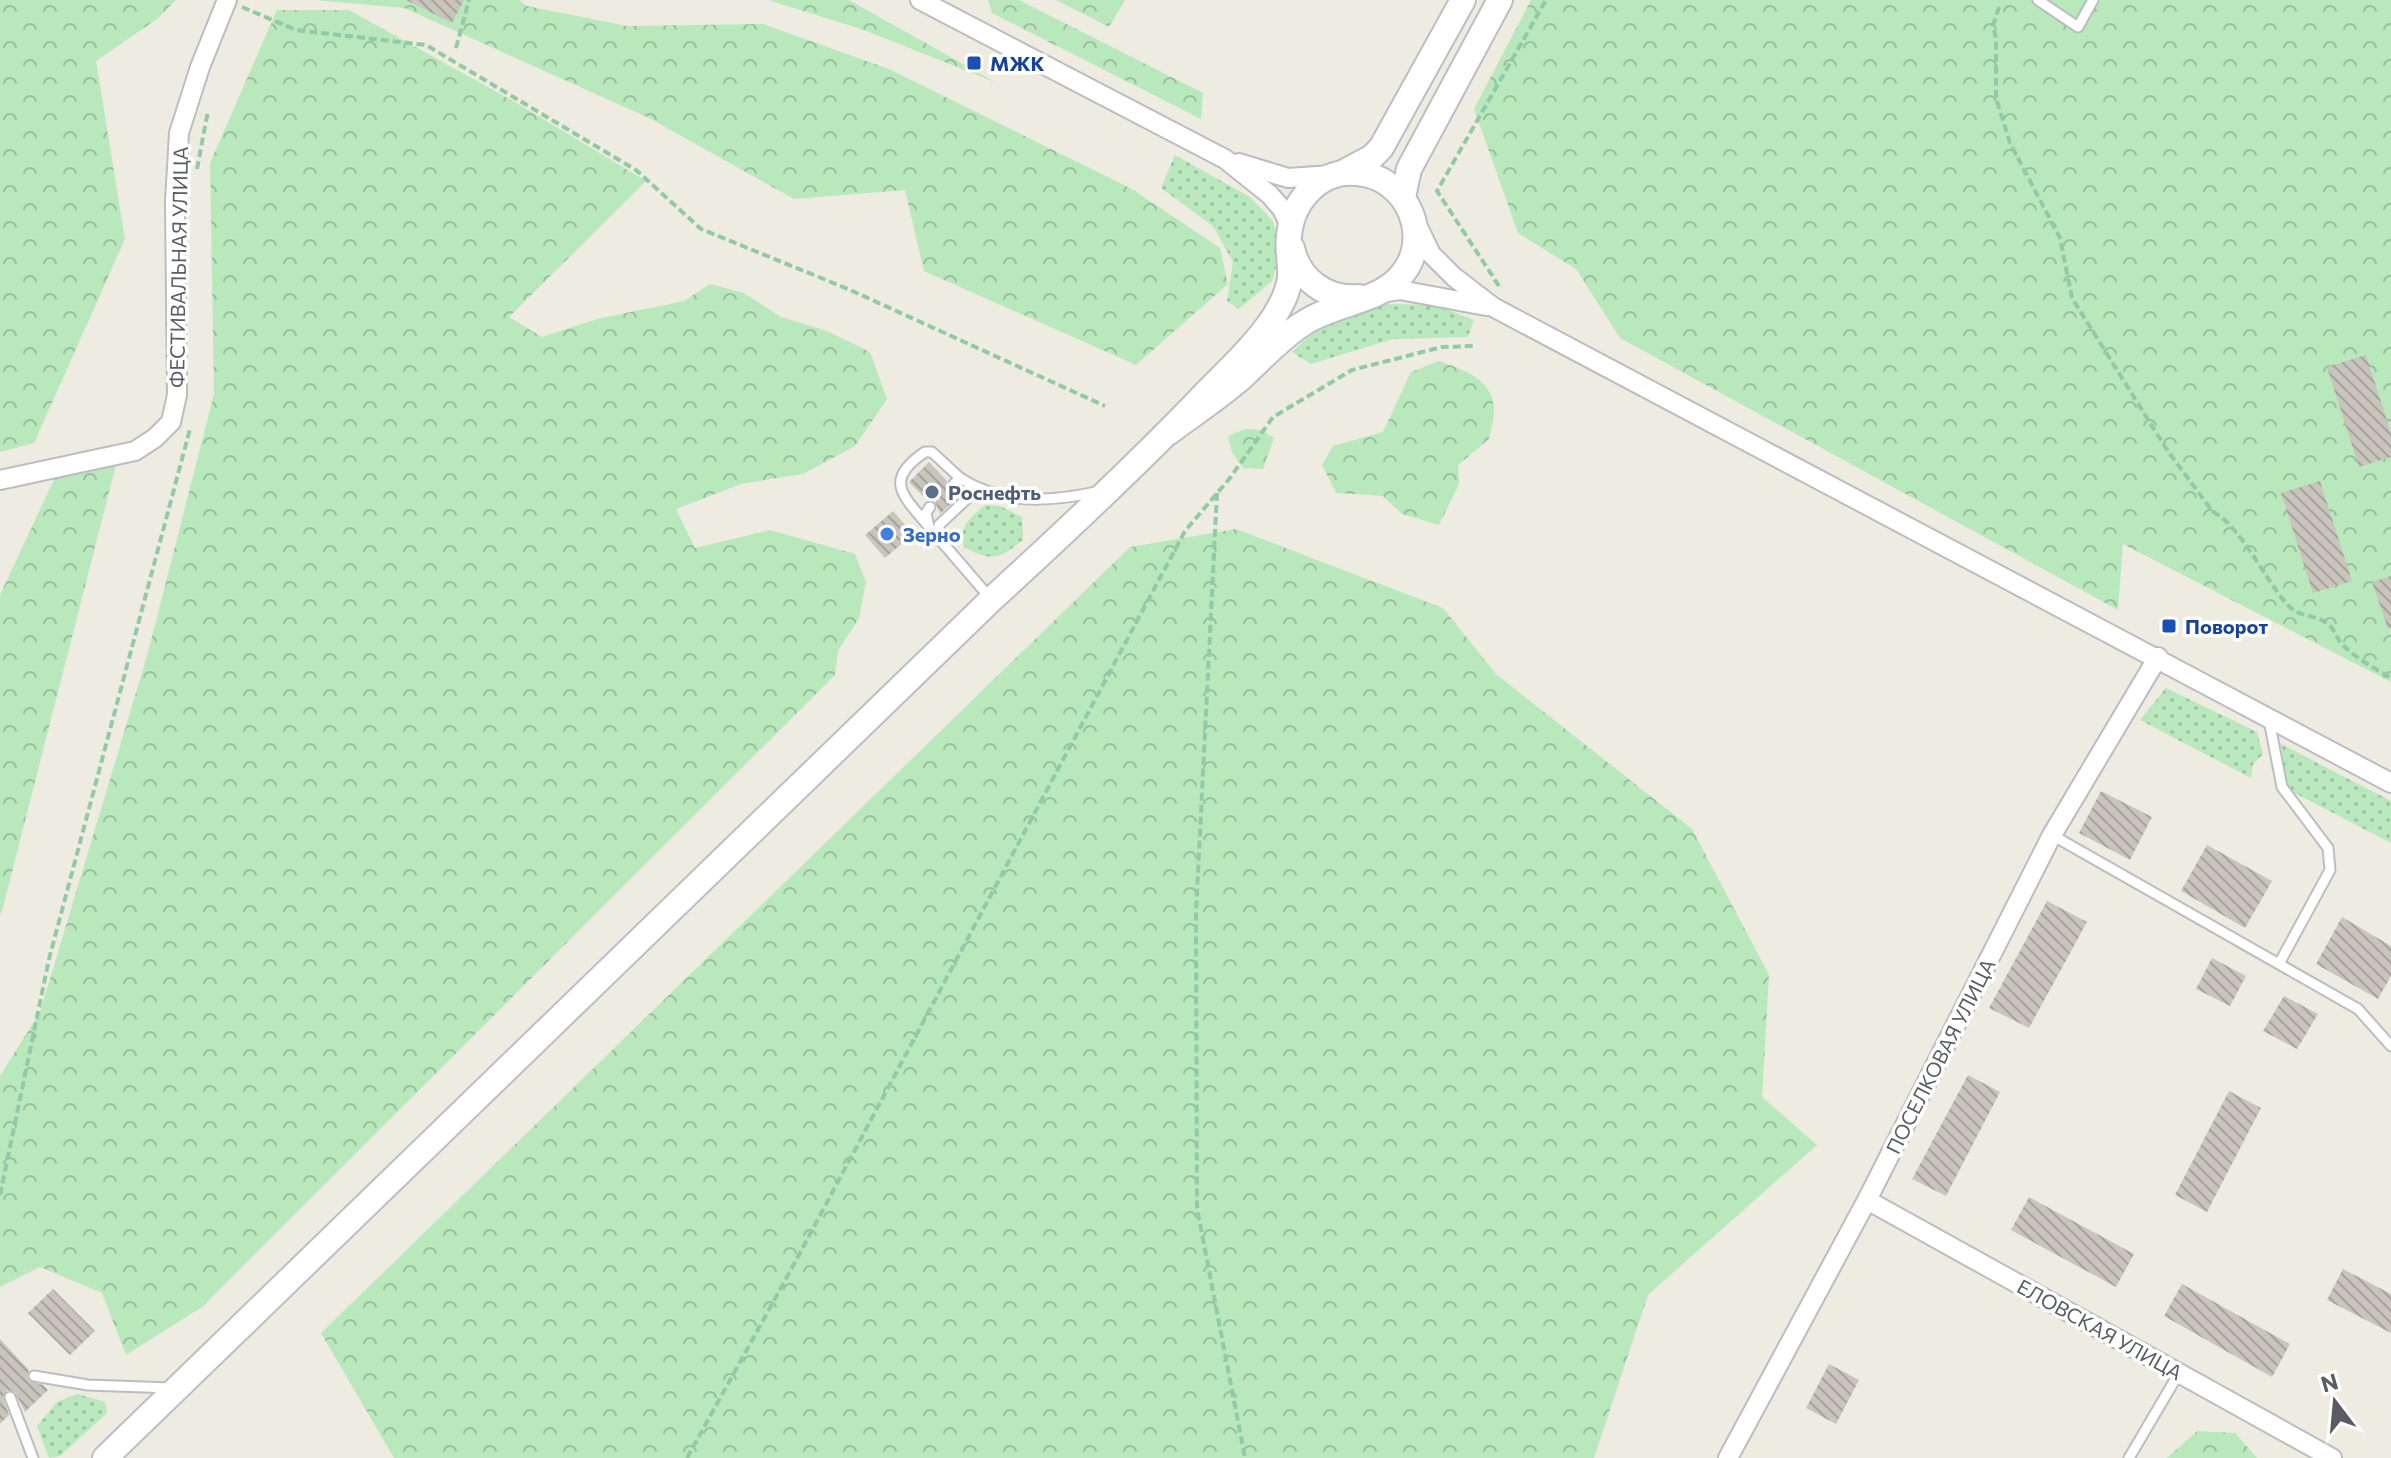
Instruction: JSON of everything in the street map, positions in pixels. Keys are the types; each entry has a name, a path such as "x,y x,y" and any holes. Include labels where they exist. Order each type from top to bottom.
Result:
{"main road":[{"path":"105,1458 992,599 1111,489 1262,334 1281,305 1290,279 1291,228 1295,209 1320,182 1372,157 1381,148 1463,0"},
{"path":"1168,433 1238,381 1304,323 1335,307 1390,286 1405,270 1416,238 1405,176 1500,0"},
{"path":"1337,174 1368,174 1387,182 1408,206"},
{"path":"1291,228 1294,257 1309,280 1340,297 1369,296"}],"street":[{"name":"ФЕСТИВАЛЬНАЯ УЛИЦА","path":"0,480 135,451 155,438 171,422 177,395 175,201 179,133 200,67 227,0"},
{"path":"920,0 1225,159 1288,178 1337,174"},
{"path":"1225,159 1276,200 1291,228"},
{"path":"1408,206 1431,254 1454,277 1493,307 2391,783"},
{"path":"1369,296 1400,290 1493,307"},
{"name":"ПОСЕЛКОВАЯ УЛИЦА","path":"1728,1458 1867,1200 2052,835 2158,657"},
{"name":"ЕЛОВСКАЯ УЛИЦА","path":"1867,1200 2332,1458"}],"lane":[{"path":"2038,0 2078,27 2093,0"},
{"path":"916,502 898,485 904,470 925,452 938,455 949,473 977,489 1037,501 1111,489"},
{"path":"913,489 909,495 916,502 921,516 992,599"},
{"path":"941,540 939,525 977,489"},
{"path":"929,527 926,513 930,507"},
{"path":"2269,720 2282,787 2328,848 2330,870 2280,962"},
{"path":"2052,835 2358,1009 2391,1046"},
{"path":"2129,1458 2179,1373"},
{"path":"34,1376 88,1385 178,1388"},
{"path":"10,1397 33,1458"}],"path":[{"path":"227,0 296,30 426,45 636,170 701,229 848,289 1105,406"},
{"path":"456,48 469,0"},
{"path":"1500,288 1437,191 1546,0"},
{"path":"1999,7 1993,26 1996,38 1996,98 2010,143 2060,238 2072,298 2167,450 2213,512 2222,516 2254,556 2283,600 2295,613 2326,622 2345,647 2376,671 2391,678"},
{"path":"195,181 209,105"},
{"path":"687,1458 793,1266 1185,531 1273,417 1352,370 1442,347 1475,346"},
{"path":"0,1195 49,959 190,428"},
{"path":"1217,493 1196,913 1197,1208 1245,1458"}],"green space":[{"path":"0,0 176,0 157,19 96,61 125,239 34,443 0,452"},
{"path":"314,0 519,0 527,6 627,26 763,24 889,69 1132,189 1220,248 1228,284 1136,365 924,271 905,190 794,199 649,118 404,8"},
{"path":"768,0 849,0 997,83 864,30"},
{"path":"988,0 1019,0 1203,93 1201,119 992,13"},
{"path":"1056,0 1125,0 1109,27"},
{"path":"1531,0 2391,0 2391,682 2123,544 2118,610 1620,338 1576,269 1518,233 1474,109"},
{"path":"277,10 349,10 515,102 646,181 509,317 542,337 597,319 684,301 710,284 744,293 781,317 827,331 870,352 887,399 855,446 803,474 741,484 676,509 695,548 770,530 855,554 866,582 859,618 838,651 835,675 202,1307 126,1355 102,1293 40,1267 0,1287 0,1076 40,1012 147,656 214,394 210,163"},
{"path":"1175,155 1250,197 1273,221 1281,250 1272,281 1239,309 1227,301 1233,262 1213,226 1161,188"},
{"path":"1386,304 1435,305 1474,320 1468,337 1393,339 1311,364 1292,352 1335,320"},
{"path":"1439,361 1482,382 1492,397 1494,411 1489,439 1458,465 1459,484 1439,525 1402,514 1383,496 1336,493 1322,465 1333,446 1383,432 1411,372"},
{"path":"1245,429 1262,430 1274,438 1263,469 1243,468 1232,452 1228,436"},
{"path":"117,461 0,915 0,595 57,473"},
{"path":"985,505 1000,506 1022,517 1023,540 1001,555 982,555 964,547 964,528"},
{"path":"1236,529 1443,608 1496,674 1692,829 1769,975 1762,1097 1817,1145 1648,1295 1594,1458 394,1458 321,1333 1130,547"},
{"path":"2166,688 2257,732 2263,754 2253,764 2251,778 2140,720"},
{"path":"2281,744 2391,801 2391,843 2287,789"},
{"path":"77,1394 105,1402 107,1413 60,1456 49,1458 37,1426 57,1402"},
{"path":"2197,1431 2235,1433 2257,1458 2167,1458"}],"building":[{"path":"406,0 464,0 452,23"},
{"path":"2366,355 2391,433 2391,457 2359,467 2327,367"},
{"path":"929,462 947,481 947,490 960,495 940,514 935,501 927,500 909,482"},
{"path":"2320,481 2352,581 2313,593 2281,493"},
{"path":"893,511 913,534 885,558 865,535"},
{"path":"2391,576 2391,628 2388,629 2372,582"},
{"path":"2101,791 2152,817 2130,860 2079,833"},
{"path":"2207,845 2272,881 2245,928 2181,891"},
{"path":"2047,901 2087,922 2029,1028 1989,1008"},
{"path":"2342,917 2391,946 2391,976 2378,999 2316,964"},
{"path":"2212,958 2246,976 2230,1006 2196,989"},
{"path":"2284,996 2318,1014 2297,1049 2263,1031"},
{"path":"1968,1075 2000,1092 1946,1196 1912,1179"},
{"path":"2229,1091 2261,1108 2207,1212 2175,1195"},
{"path":"2029,1197 2134,1254 2116,1287 2011,1230"},
{"path":"2343,1269 2391,1294 2391,1333 2327,1300"},
{"path":"2182,1284 2290,1344 2272,1377 2164,1316"},
{"path":"53,1289 95,1331 70,1355 28,1313"},
{"path":"0,1339 29,1370 29,1381 48,1390 25,1412 15,1392 7,1390 3,1397 9,1415 0,1424"},
{"path":"1829,1364 1859,1380 1836,1424 1806,1408"}],"place":[{"name":"МЖК","path":"974,63"},
{"name":"Роснефть","path":"932,492"},
{"name":"Зерно","path":"887,534"},
{"name":"Поворот","path":"2169,626"}]}
